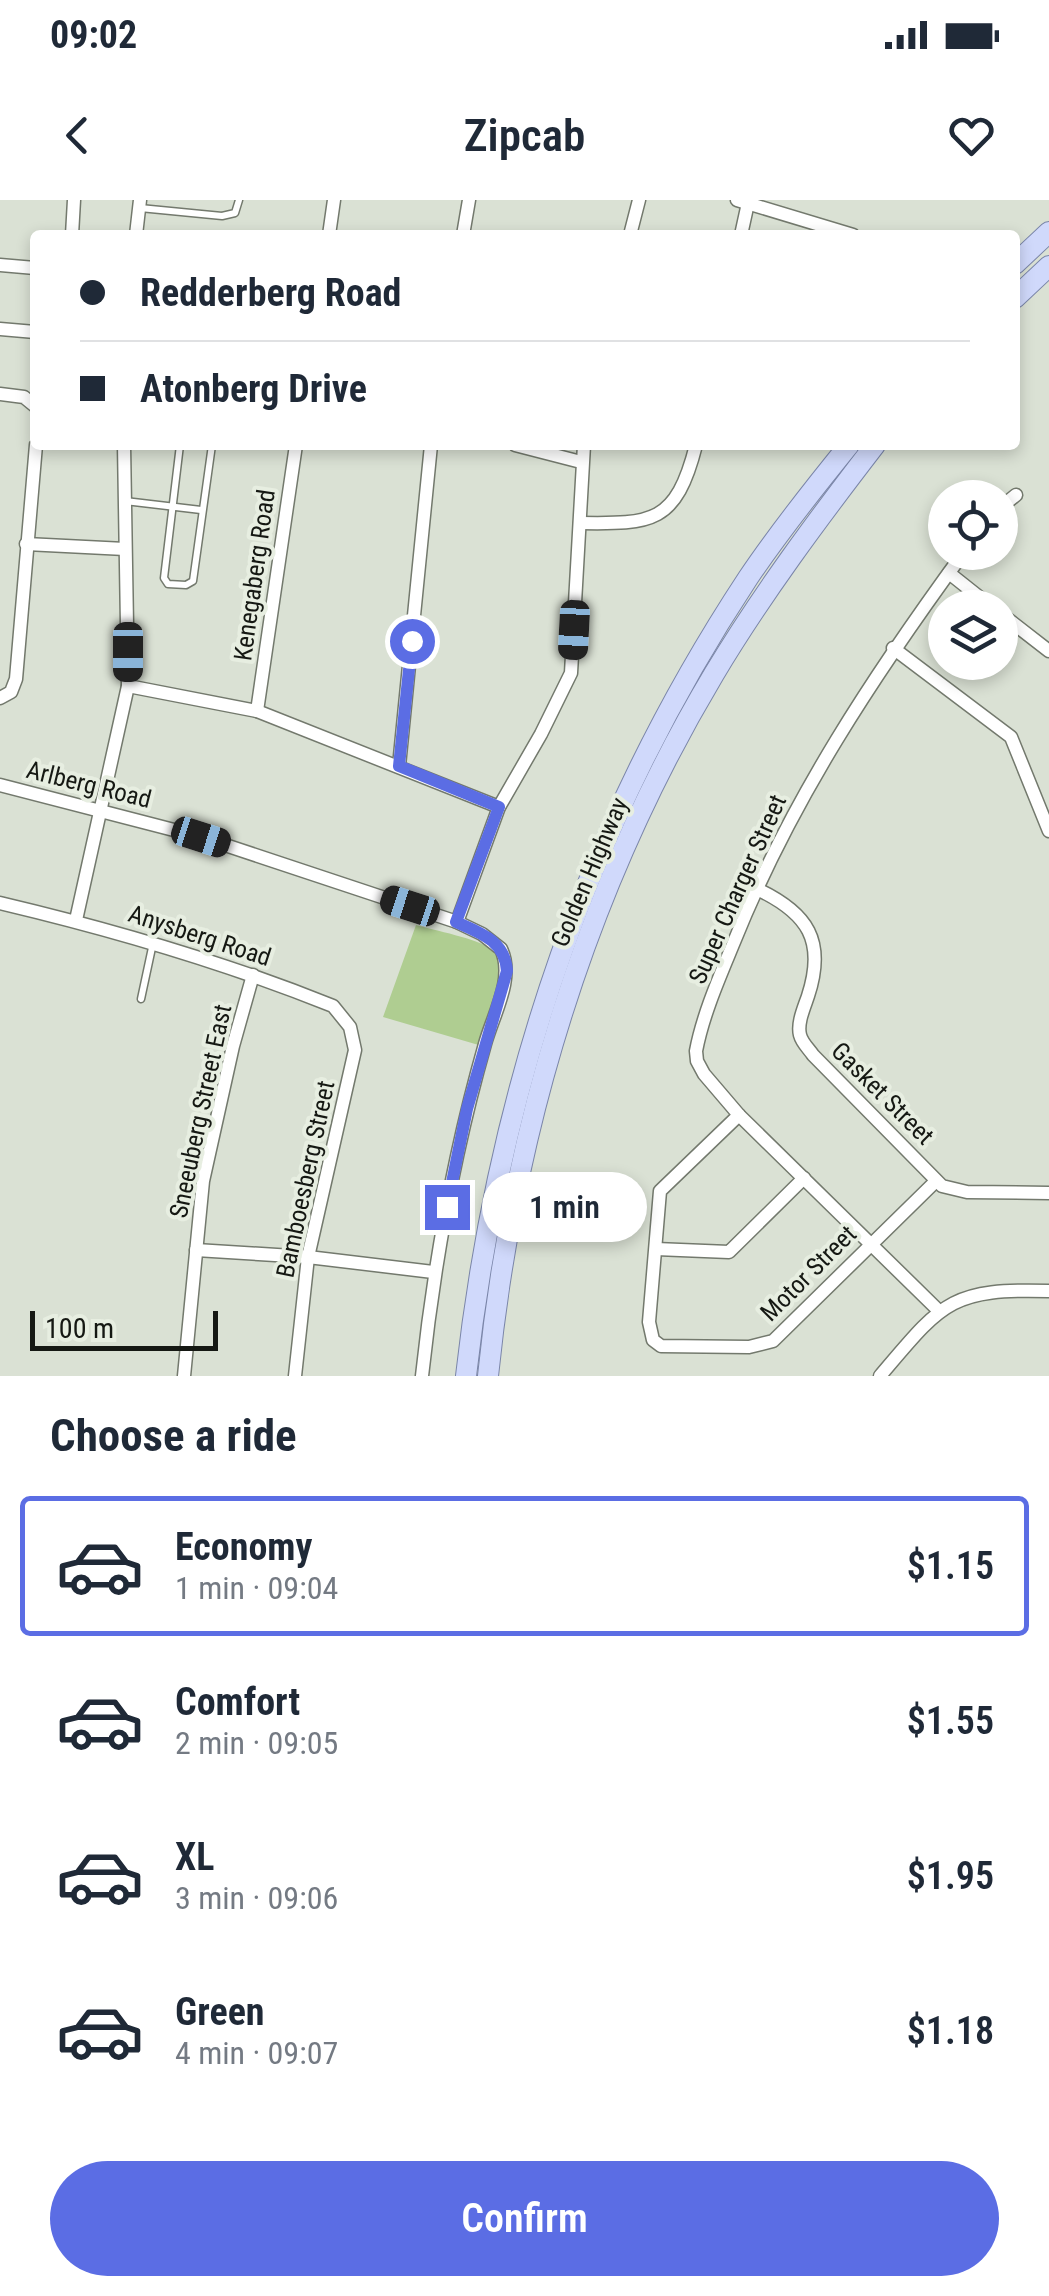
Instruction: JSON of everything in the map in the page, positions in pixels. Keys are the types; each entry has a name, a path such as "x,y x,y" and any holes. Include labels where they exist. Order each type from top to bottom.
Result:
{"main road":[{"path":"1020,259 1049,232"},
{"path":"1020,293 1049,266"},
{"name":"Golden Highway","path":"466,1376 488,1225 510,1118 546,990 580,900 630,789 702,653 749,576 845,450"},
{"name":"Golden Highway","path":"488,1376 509,1224 537,1097 575,971 616,868 648,797 714,674 780,573 871,450"}],"street":[{"path":"72,230 74,200"},
{"path":"330,230 334,200"},
{"path":"464,230 469,200"},
{"path":"631,230 639,200"},
{"path":"742,230 743,202 836,230"},
{"path":"137,230 140,204"},
{"path":"0,265 30,268"},
{"path":"0,328 30,331"},
{"path":"0,394 24,397 30,402"},
{"path":"0,698 11,692 16,680 35,450"},
{"path":"76,920 128,686 124,450"},
{"name":"Kenegaberg Road","path":"257,712 295,450"},
{"path":"399,766 431,450"},
{"path":"534,450 581,462"},
{"path":"456,922 499,807 569,681 583,450"},
{"path":"580,524 636,524 657,516 684,483 694,450"},
{"path":"26,544 125,549"},
{"name":"Super Charger Street","path":"938,1311 739,1115 704,1074 696,1051 722,972 799,801 893,648 952,570"},
{"path":"949,574 969,590"},
{"path":"1018,627 1049,651"},
{"path":"893,648 1011,737 1045,807 1049,830"},
{"path":"128,686 257,712 499,807"},
{"name":"Arlberg Road","path":"0,784 201,837 456,922 494,941 502,952 506,974 467,1109 433,1272"},
{"name":"Gasket Street","path":"757,889 794,909 815,952 815,975 800,1028 803,1042 936,1181 956,1191 1049,1192"},
{"name":"Anysberg Road","path":"0,904 153,942 333,1006 350,1027 355,1050"},
{"name":"Sneeuberg Street East","path":"184,1376 207,1163 252,976"},
{"name":"Bamboesberg Street","path":"295,1376 308,1258 355,1050"},
{"name":"Motor Street","path":"739,1115 660,1191 649,1322 656,1344 749,1347 776,1339 936,1181"},
{"path":"656,1249 729,1252 804,1178"},
{"path":"196,1250 433,1272 422,1376"},
{"path":"880,1376 938,1311 984,1291 1049,1291"}],"lane":[{"path":"140,204 222,216 235,212 239,200"},
{"path":"179,450 164,578 168,584 186,586 193,580 211,450"},
{"path":"125,501 201,510"},
{"path":"142,999 153,942"}],"green space":[{"path":"416,925 477,942 497,957 497,995 482,1046 383,1017"}],"route":[{"path":"412,641 399,766 499,807 456,922 496,943 504,955 507,971 467,1109 447,1207"}]}
